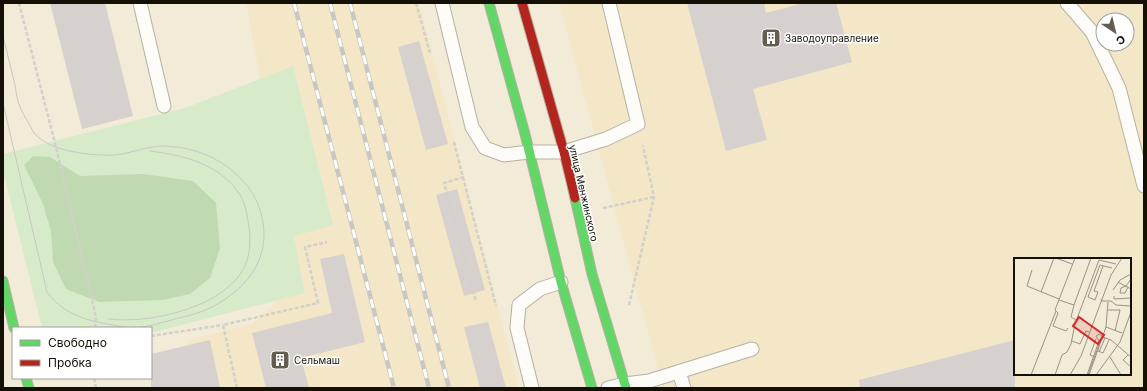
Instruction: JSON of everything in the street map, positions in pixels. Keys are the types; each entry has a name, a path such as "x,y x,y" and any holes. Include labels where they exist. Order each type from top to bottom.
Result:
{"main road":[{"path":"489,3 530,152 562,282 592,388"},
{"name":"улица Менжинского","path":"522,3 564,152 592,274 625,386"},
{"path":"3,281 14,327"}],"lane":[{"path":"140,3 164,106"},
{"path":"442,3 472,127 485,148 504,155 530,152 564,152 606,139 638,124 609,3"},
{"path":"1067,3 1092,32 1120,88 1144,186"},
{"path":"532,388 517,328 519,304 540,289 562,282"},
{"path":"608,388 649,381 752,349"},
{"path":"679,372 684,388"}],"path":[{"path":"19,3 56,147 96,317 95,327"},
{"path":"416,3 431,56"},
{"path":"629,307 654,197 638,124"},
{"path":"454,140 498,313"},
{"path":"464,178 444,183 476,301"},
{"path":"596,209 654,197"},
{"path":"152,336 223,325 318,303 305,247 327,242"},
{"path":"223,325 237,388"}],"shaded area":[{"path":"246,3 419,3 519,388 201,388 187,340 252,324 298,281"},
{"path":"559,3 1144,3 1144,388 663,388"}],"green space":[{"path":"293,66 333,225 294,236 305,293 152,333 152,327 42,327 3,171 3,154 185,108"},
{"path":"33,156 50,157 80,176 143,174 193,181 216,203 220,248 210,278 190,294 163,300 99,302 66,289 53,262 51,231 43,204 24,165"}],"building":[{"path":"50,3 105,3 133,116 82,129"},
{"name":"Заводоуправление","path":"687,3 764,3 766,13 803,3 836,3 852,62 753,89 767,140 726,151"},
{"path":"419,41 448,144 426,150 398,47"},
{"path":"457,189 485,290 464,296 436,195"},
{"path":"344,254 365,342 301,358 309,388 266,388 252,333 332,313 320,259"},
{"path":"488,322 506,388 480,388 464,327"},
{"path":"210,340 220,388 151,388 152,354"},
{"path":"1014,340 1015,388 860,388 859,380"}],"tram line":[{"path":"3,36 19,104 34,133 50,145 72,152 95,155 115,155 161,146 179,147 197,151 213,158 229,168 248,187 258,204 264,226 264,241 261,255 256,268 238,290 226,299 199,313 154,325 138,327"},
{"path":"3,103 47,292 60,306 76,315 85,319 125,327"},
{"path":"108,319 142,319 161,316 199,305 216,296 230,286 241,273 248,257 250,239 246,210 244,202 232,184 223,176 200,163 175,155 150,151"}],"railway":[{"path":"294,3 394,388"},
{"path":"330,3 429,388"},
{"path":"350,3 449,388"}],"traffic: fast":[{"path":"489,3 525,134 561,282 592,388"},
{"path":"575,198 592,274 626,388"},
{"path":"3,281 14,327"},
{"path":"26,379 29,388"}],"traffic: jam":[{"path":"522,3 564,152 575,198"}],"place":[{"name":"Заводоуправление","path":"771,38"},
{"name":"Сельмаш","path":"280,360"}]}
